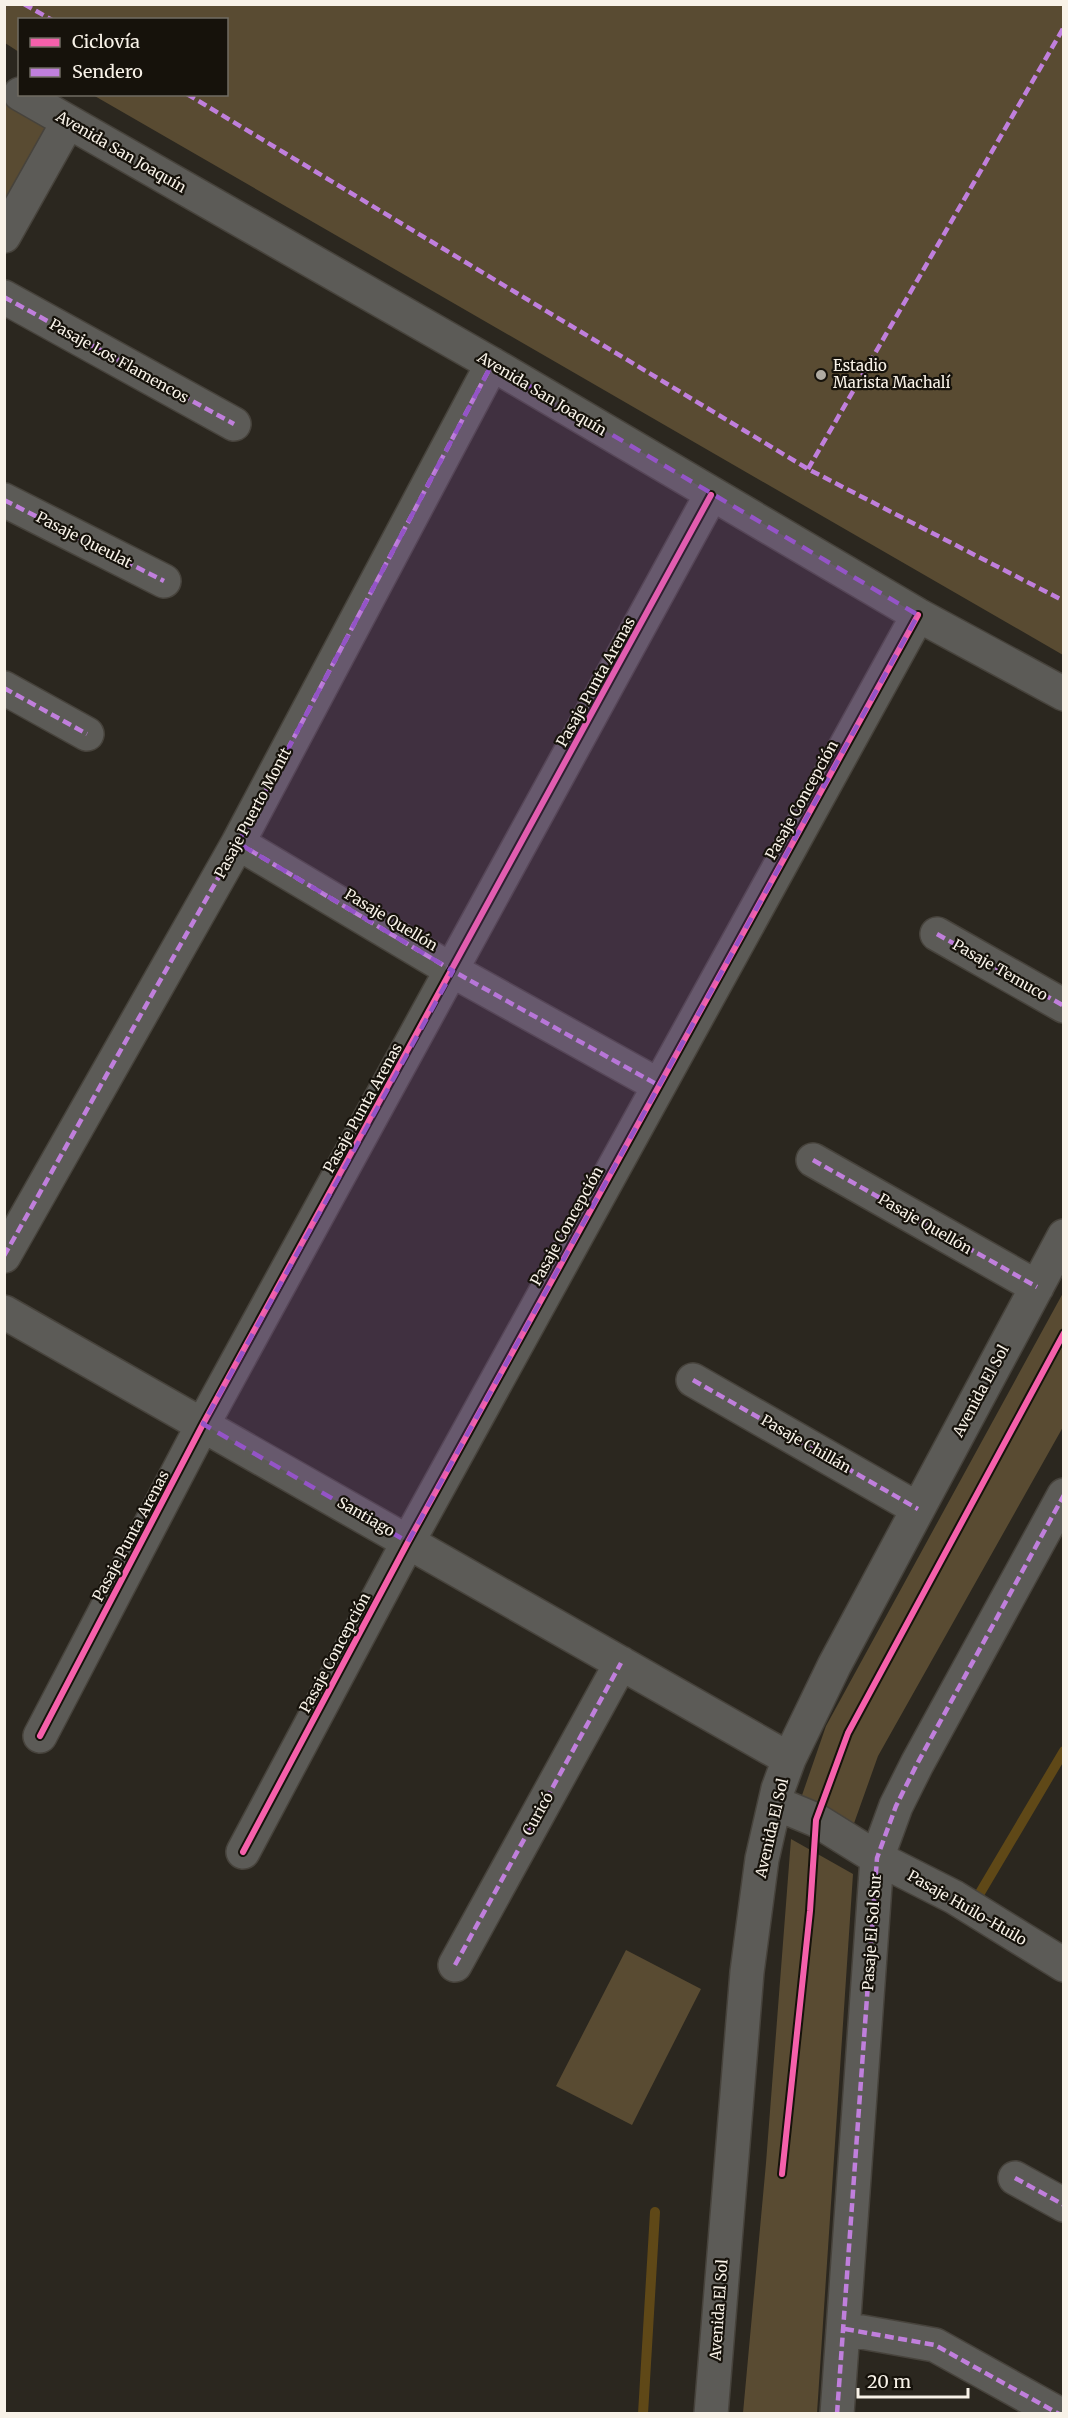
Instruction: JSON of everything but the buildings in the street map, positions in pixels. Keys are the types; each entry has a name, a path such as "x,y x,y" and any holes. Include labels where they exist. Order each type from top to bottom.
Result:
{"street":[{"name":"Avenida San Joaquín","path":"4,85 18,93"},
{"name":"Avenida San Joaquín","path":"23,96 492,364 918,615 1064,694"},
{"path":"4,236 68,122"},
{"name":"Pasaje Los Flamencos","path":"4,297 234,424"},
{"name":"Pasaje Puerto Montt","path":"4,1256 238,843 492,364"},
{"name":"Pasaje Punta Arenas","path":"40,1736 203,1424 453,971 711,495"},
{"name":"Pasaje Queulat","path":"4,500 164,581"},
{"name":"Pasaje Concepción","path":"243,1852 408,1542 918,615"},
{"path":"4,688 87,734"},
{"name":"Pasaje Quellón","path":"238,843 453,971 658,1085"},
{"name":"Pasaje Temuco","path":"937,934 1064,1006"},
{"name":"Pasaje Quellón","path":"813,1160 1037,1287"},
{"name":"Avenida El Sol","path":"711,2414 746,1982 762,1859 774,1803 789,1760 834,1666 1064,1236"},
{"name":"Santiago","path":"4,1312 789,1760"},
{"name":"Pasaje Chillán","path":"693,1380 918,1509"},
{"name":"Pasaje El Sol Sur","path":"837,2414 845,2329 877,1857 896,1806 917,1764 1064,1496"},
{"name":"Curicó","path":"455,1965 621,1663"},
{"name":"Pasaje Huilo-Huilo","path":"774,1803 816,1820 877,1857 954,1897 1064,1965"},
{"path":"1015,2178 1064,2205"},
{"path":"845,2329 935,2345 1059,2414"}],"highlighted area":[{"path":"492,364 918,615 408,1542 203,1424 453,971 238,843"}],"shaded area":[{"name":"Estadio Marista Machalí","path":"5,4 1063,5 1063,655 95,96 228,96 228,18 18,18 18,51 5,43"},
{"path":"5,99 47,124 5,199"},
{"path":"1063,1293 1063,1427 878,1756 852,1829 800,1801 826,1726"},
{"path":"791,1839 853,1874 817,2413 743,2413 766,2163"},
{"path":"626,1950 701,1989 632,2125 556,2086"}],"waterway":[{"path":"977,1898 1064,1751"},
{"path":"643,2414 655,2212"}],"marked path":[{"path":"24,4 48,18"},
{"path":"808,469 1064,27"},
{"path":"190,96 808,469 1064,601"},
{"path":"4,297 234,424"},
{"path":"4,1256 238,843 492,364"},
{"path":"4,500 164,581"},
{"path":"4,688 87,734"},
{"path":"238,843 453,971 658,1085"},
{"path":"937,934 1064,1006"},
{"path":"813,1160 1037,1287"},
{"path":"693,1380 918,1509"},
{"path":"837,2414 877,1858 896,1806 917,1764 1064,1495"},
{"path":"455,1965 621,1663"},
{"path":"1015,2178 1064,2205"},
{"path":"845,2329 935,2345 1059,2414"}],"cycle path":[{"path":"40,1736 203,1424 711,495"},
{"path":"243,1852 408,1542 918,615"},
{"path":"782,2174 810,1911 816,1820 848,1733 1064,1333"}],"place":[{"name":"Estadio Marista Machalí","path":"821,375"}]}
